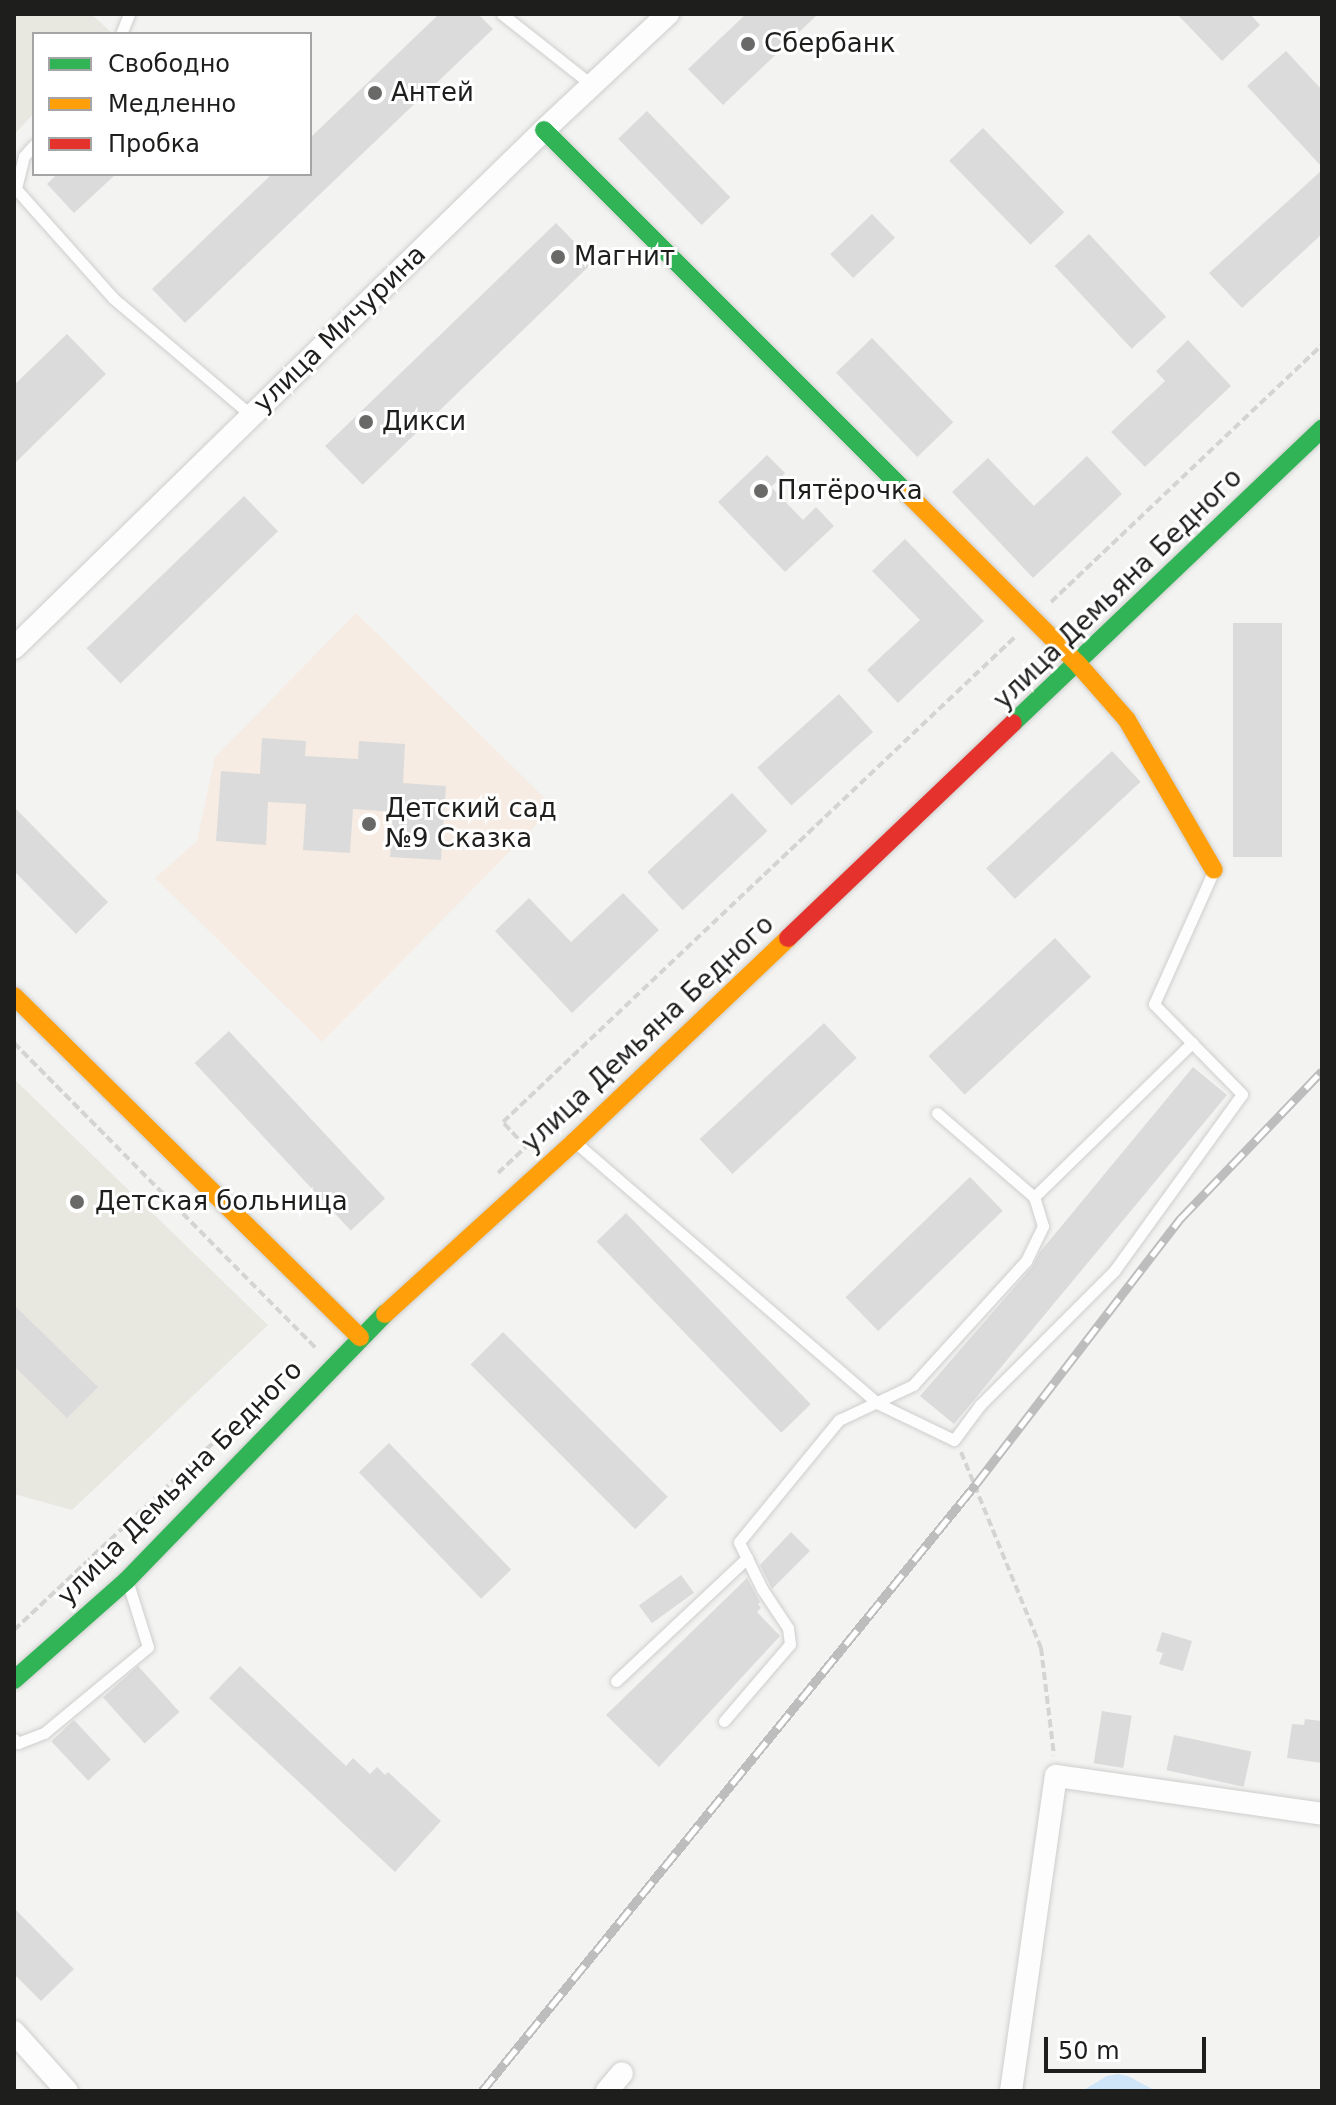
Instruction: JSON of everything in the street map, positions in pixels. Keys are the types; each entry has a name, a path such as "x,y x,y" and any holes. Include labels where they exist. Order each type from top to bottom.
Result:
{"main road":[{"path":"544,130 1078,664 1127,720 1214,870"},
{"name":"улица Демьяна Бедного","path":"14,1680 127,1580 360,1337 574,1142 1322,429"},
{"path":"14,996 360,1337"}],"street":[{"name":"улица Мичурина","path":"14,648 544,130 668,14"},
{"path":"1011,2091 1056,1776 1322,1814"},
{"path":"14,2032 67,2091"},
{"path":"607,2091 622,2073"}],"lane":[{"path":"502,14 592,85"},
{"path":"32,147 24,156 16,189 113,298 252,416"},
{"path":"574,1142 877,1403 954,1440 980,1405 1114,1271 1242,1094 1154,1004 1214,870"},
{"path":"1034,1197 1192,1043"},
{"path":"724,1721 790,1644 788,1628 762,1589 739,1542 839,1420 913,1385 1026,1261 1043,1226 1034,1197 937,1113"},
{"path":"616,1681 747,1558"},
{"path":"14,1739 18,1743 44,1733 148,1647 127,1580"}],"path":[{"path":"492,1180 526,1147 503,1122 1322,345"},
{"path":"14,1043 333,1365"},
{"path":"315,1347 344,1320"},
{"path":"14,1630 281,1380"},
{"path":"954,1440 976,1484 1041,1648 1051,1709 1056,1776"}],"shaded area":[{"path":"14,14 91,14 111,32 32,32 32,115 14,135"},
{"name":"Детский сад №9 Сказка","path":"356,613 554,807 322,1042 155,878 197,841 215,757"},
{"name":"Детская больница","path":"14,1079 268,1325 72,1510 14,1494"}],"water":[{"path":"1118,2074 1156,2091 1082,2091 1107,2076"}],"building":[{"path":"439,14 478,14 493,29 185,323 152,289 270,176 312,176 312,136"},
{"path":"746,14 818,14 723,105 688,69"},
{"path":"1177,14 1250,14 1260,25 1222,61"},
{"path":"1286,51 1322,90 1322,167 1247,86"},
{"path":"647,111 730,197 702,225 618,139"},
{"path":"983,128 1064,212 1030,245 949,161"},
{"path":"1322,170 1322,234 1242,308 1209,273"},
{"path":"55,176 114,176 74,213 47,184"},
{"path":"872,214 895,238 853,278 830,254"},
{"path":"556,223 594,262 363,485 325,446"},
{"path":"1089,234 1166,317 1132,349 1055,266"},
{"path":"67,334 106,374 14,464 14,385"},
{"path":"872,338 953,422 917,457 836,373"},
{"path":"1188,340 1231,386 1145,467 1111,432 1165,381 1156,371"},
{"path":"767,455 785,473 771,487 803,520 816,507 834,526 785,572 718,502"},
{"path":"1087,456 1122,494 1033,578 952,492 988,458 1034,506"},
{"path":"244,496 278,531 121,683 86,648"},
{"path":"905,539 984,621 898,703 867,670 920,620 872,571"},
{"path":"1233,623 1282,623 1282,857 1233,857"},
{"path":"839,694 873,732 791,806 757,768"},
{"path":"262,738 306,741 305,756 358,759 359,741 405,744 403,783 446,786 441,860 390,857 393,812 353,809 350,853 303,850 306,804 268,802 266,845 216,841 221,771 260,774"},
{"path":"1112,751 1141,782 1015,899 986,868"},
{"path":"732,793 767,831 683,910 647,872"},
{"path":"14,807 108,902 76,934 14,871"},
{"path":"623,893 659,930 572,1013 495,931 529,898 571,942"},
{"path":"1055,938 1091,977 965,1095 928,1056"},
{"path":"824,1023 857,1058 732,1174 700,1139"},
{"path":"229,1031 385,1198 351,1231 195,1063"},
{"path":"1193,1067 1227,1095 954,1424 920,1396 1032,1267 1040,1252"},
{"path":"970,1177 1003,1211 878,1331 846,1297"},
{"path":"626,1213 811,1404 781,1433 597,1241"},
{"path":"14,1305 98,1387 67,1418 14,1366"},
{"path":"503,1332 668,1497 635,1529 470,1365"},
{"path":"389,1443 511,1570 481,1599 359,1472"},
{"path":"791,1532 810,1551 772,1589 760,1565"},
{"path":"681,1575 694,1593 652,1623 639,1606"},
{"path":"747,1578 760,1602 761,1608 757,1612 780,1636 659,1767 606,1715"},
{"path":"1162,1632 1192,1641 1183,1671 1159,1664 1163,1653 1156,1651"},
{"path":"138,1666 179,1712 145,1744 103,1697"},
{"path":"240,1666 346,1766 353,1758 370,1774 377,1767 385,1775 388,1772 441,1821 395,1872 209,1698"},
{"path":"1102,1711 1132,1716 1123,1768 1094,1763"},
{"path":"1305,1719 1322,1721 1322,1763 1287,1758 1292,1724 1304,1725"},
{"path":"74,1720 111,1759 88,1781 51,1741"},
{"path":"1174,1735 1251,1751 1244,1787 1167,1770"},
{"path":"14,1908 74,1969 41,2001 14,1974"}],"railway":[{"path":"482,2091 976,1484 1181,1218 1322,1071"}],"traffic: fast":[{"path":"544,130 909,495"},
{"path":"1013,723 1322,429"},
{"path":"14,1680 127,1580 385,1314"}],"traffic: slow":[{"path":"909,495 1078,664 1127,720 1214,870"},
{"path":"385,1314 574,1142 788,938"},
{"path":"14,996 360,1337"}],"traffic: jam":[{"path":"788,938 1013,723"}],"place":[{"name":"Сбербанк","path":"748,44"},
{"name":"Антей","path":"375,93"},
{"name":"Магнит","path":"558,257"},
{"name":"Дикси","path":"366,422"},
{"name":"Пятёрочка","path":"761,491"},
{"name":"Детский сад №9 Сказка","path":"369,824"},
{"name":"Детская больница","path":"77,1202"}]}
